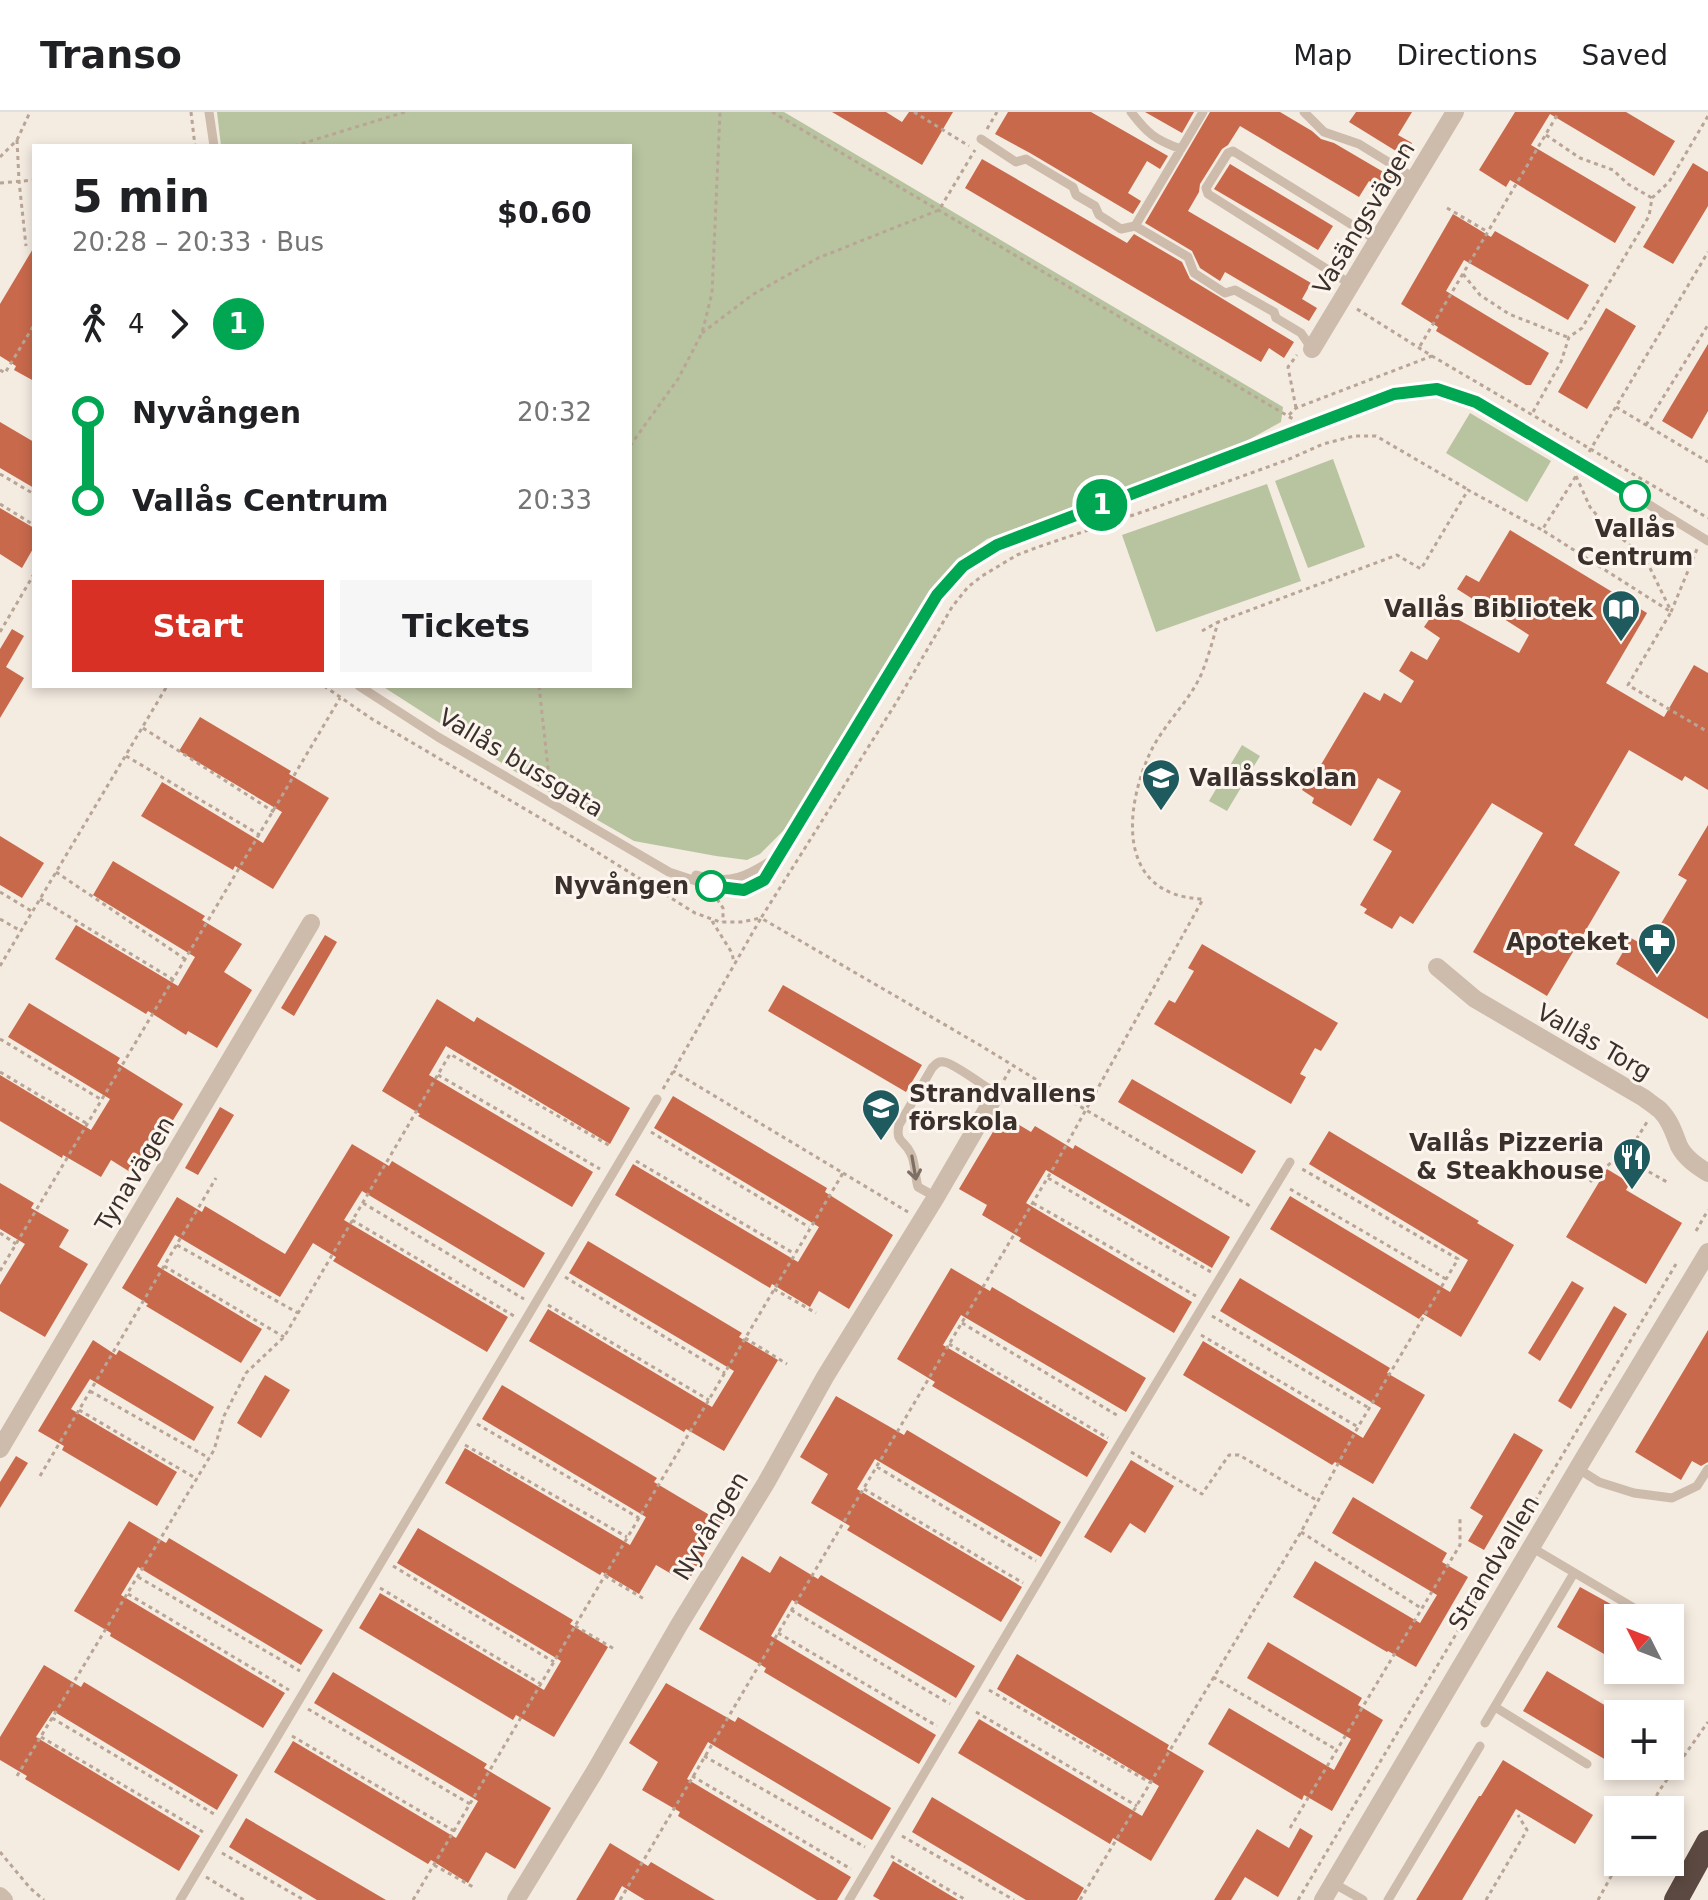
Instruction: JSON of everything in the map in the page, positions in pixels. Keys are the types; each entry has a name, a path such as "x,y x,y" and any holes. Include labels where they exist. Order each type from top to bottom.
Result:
{"highway":[{"path":"1676,1900 1708,1842"}],"street":[{"name":"Vasängsvägen","path":"1312,349 1455,112"},
{"name":"Tynavägen","path":"0,1449 311,923"},
{"name":"Vallås Torg","path":"1437,967 1475,999 1656,1107 1676,1134 1684,1154 1708,1173"},
{"name":"Nyvången","path":"516,1900 996,1094"},
{"name":"Strandvallen","path":"1323,1900 1708,1252"},
{"path":"0,1896 4,1900"}],"lane":[{"path":"209,112 214,144"},
{"path":"1131,112 1152,136 1181,149"},
{"path":"1135,226 1173,168 1203,112"},
{"path":"1304,112 1324,132 1359,144 1416,180"},
{"path":"981,139 1016,162 1026,159 1073,187 1076,195 1095,206 1099,215 1121,229 1135,226 1188,257 1194,273 1225,293 1235,290 1274,312 1276,318 1301,333 1312,349"},
{"path":"1347,292 1208,194 1205,187 1226,152 1233,151 1378,241"},
{"name":"Vallås bussgata","path":"362,688 623,847 706,878 735,880 755,872 778,856 937,595 963,566 997,545 1394,394 1437,389 1476,402 1705,540"},
{"path":"936,1197 918,1187 913,1157 898,1139 897,1133 932,1068 944,1062 996,1094"},
{"path":"180,1900 657,1099"},
{"path":"849,1900 1290,1162"},
{"path":"1577,1468 1599,1482 1634,1493 1672,1498 1697,1486 1708,1469"},
{"path":"1531,1547 1627,1604"},
{"path":"1485,1723 1574,1573"},
{"path":"1495,1707 1587,1764"},
{"path":"1388,1900 1480,1746"},
{"path":"1333,1883 1363,1900"}],"path":[{"path":"0,157 17,140 30,112"},
{"path":"191,112 195,144"},
{"path":"301,144 405,112"},
{"path":"632,443 678,379 702,333 712,293 720,112"},
{"path":"772,112 1308,428 1323,444"},
{"path":"702,333 752,295 818,258 939,210 975,149 914,112"},
{"path":"981,139 997,112"},
{"path":"1419,348 1559,112"},
{"path":"1532,414 1561,362 1569,337 1582,328 1649,216 1652,198 1669,182 1708,116"},
{"path":"1546,135 1580,158 1613,170 1628,184 1652,198"},
{"path":"17,140 26,246"},
{"path":"0,183 32,180"},
{"path":"1447,208 1488,232"},
{"path":"1583,465 1708,252"},
{"path":"1463,274 1480,295 1509,314 1569,337"},
{"path":"1347,292 1419,348 1708,518"},
{"path":"1646,425 1708,325"},
{"path":"0,370 5,373 32,330"},
{"path":"1296,408 1288,367 1296,355 1312,349"},
{"path":"1288,416 1296,408 1432,356"},
{"path":"1616,407 1708,462"},
{"path":"0,474 32,493"},
{"path":"1542,530 1576,476 1590,507 1649,566 1671,612"},
{"path":"1202,631 1218,622 1397,555 1421,569 1468,490 1542,530 1671,612"},
{"path":"0,504 32,524"},
{"path":"1705,540 1671,612 1628,685 1708,732"},
{"path":"0,632 32,577"},
{"path":"627,1900 621,1898 1048,1178 1203,899 1187,899 1157,885 1144,874 1132,840 1141,775 1151,750 1201,675 1218,622"},
{"path":"0,966 166,688"},
{"path":"539,688 552,825"},
{"path":"0,1271 340,698"},
{"path":"143,728 274,812"},
{"path":"126,756 260,835"},
{"path":"56,872 186,959"},
{"path":"0,892 33,912"},
{"path":"710,893 723,908 723,922"},
{"path":"40,899 174,980"},
{"path":"709,918 732,953 734,963"},
{"path":"657,1099 761,918 1260,1212"},
{"path":"0,919 21,931"},
{"path":"0,1039 102,1100"},
{"path":"17,1776 214,1450 224,1416 246,1373 284,1337 450,1054 795,1254"},
{"path":"673,1071 921,1221"},
{"path":"0,1072 88,1124"},
{"path":"438,1075 611,1176"},
{"path":"1590,1182 1617,1157 1629,1151 1656,1107"},
{"path":"641,1126 810,1228"},
{"path":"1621,1156 1667,1182"},
{"path":"1080,1900 1301,1532 1358,1427 1458,1259 1290,1162"},
{"path":"413,1900 843,1173"},
{"path":"40,1476 216,1178"},
{"path":"1048,1178 1220,1278"},
{"path":"1278,1182 1446,1279"},
{"path":"363,1203 709,1400"},
{"path":"1033,1203 1369,1408"},
{"path":"1696,1231 1708,1210"},
{"path":"352,1220 524,1322"},
{"path":"0,1233 16,1244"},
{"path":"177,1245 298,1313"},
{"path":"1298,1900 1676,1264"},
{"path":"164,1266 284,1337"},
{"path":"555,1271 725,1373"},
{"path":"774,1289 816,1313"},
{"path":"962,1323 1132,1424"},
{"path":"1191,1329 1358,1427"},
{"path":"745,1338 787,1364"},
{"path":"949,1344 1202,1494 1225,1460 1233,1454 1318,1501"},
{"path":"90,1391 209,1458"},
{"path":"79,1410 197,1479"},
{"path":"467,1418 639,1518"},
{"path":"455,1439 627,1537"},
{"path":"877,1467 1046,1568"},
{"path":"864,1489 1033,1589"},
{"path":"1290,1828 1460,1545 1460,1516"},
{"path":"1301,1532 1421,1608"},
{"path":"382,1560 554,1662"},
{"path":"605,1576 646,1600"},
{"path":"138,1577 312,1678"},
{"path":"370,1581 541,1684"},
{"path":"128,1594 470,1804"},
{"path":"791,1610 1137,1806"},
{"path":"575,1626 616,1650"},
{"path":"778,1633 949,1733"},
{"path":"1213,1677 1337,1750"},
{"path":"978,1684 1151,1783"},
{"path":"52,1718 227,1822"},
{"path":"1656,1796 1708,1722"},
{"path":"281,1730 454,1831"},
{"path":"41,1737 304,1900"},
{"path":"704,1756 966,1900"},
{"path":"692,1776 863,1876"},
{"path":"1486,1900 1527,1830 1518,1815"},
{"path":"892,1830 1014,1900"},
{"path":"0,1852 44,1900"},
{"path":"434,1865 475,1888"},
{"path":"197,1872 244,1900"},
{"path":"1598,1900 1611,1876"}],"green space":[{"path":"217,112 784,112 1283,407 1281,422 1239,445 987,539 963,556 938,581 784,830 760,854 747,860 634,841 533,783 385,688 632,688 632,144 221,144"},
{"path":"1470,413 1551,461 1527,502 1446,453"},
{"path":"1333,459 1365,547 1308,568 1275,481"},
{"path":"1267,484 1301,581 1156,632 1122,535"},
{"path":"1242,745 1260,756 1227,811 1209,801"}],"building":[{"path":"832,112 886,112 902,122 909,112 953,112 922,165"},
{"path":"1008,112 1091,112 1168,156 1160,169 1147,161 1128,193 1141,201 1133,214 995,134"},
{"path":"1145,112 1194,112 1182,133"},
{"path":"1210,112 1280,112 1321,139 1334,143 1392,177 1384,190 1369,181 1359,197 1240,126 1200,184 1188,211 1311,283 1302,299 1317,308 1309,321 1225,272 1220,281 1200,268 1192,251 1145,223"},
{"path":"1356,112 1412,112 1398,135 1412,143 1404,156 1349,122"},
{"path":"1515,112 1626,112 1675,141 1654,176 1550,114 1531,145 1636,207 1615,243 1510,180 1506,187 1479,170"},
{"path":"982,159 1127,243 1134,234 1182,262 1190,279 1294,342 1284,358 1269,348 1261,362 965,188"},
{"path":"1693,163 1708,172 1708,206 1673,264 1643,247"},
{"path":"1230,164 1333,226 1318,250 1214,189"},
{"path":"1453,214 1491,237 1495,231 1589,285 1568,320 1464,260 1446,291 1549,353 1531,385 1526,385 1436,331 1438,327 1401,304"},
{"path":"32,250 32,380 14,370 16,366 0,356 0,304"},
{"path":"1606,308 1636,326 1587,409 1558,392"},
{"path":"1708,344 1708,411 1692,439 1662,421"},
{"path":"0,422 32,441 32,487 0,468"},
{"path":"0,508 32,527 32,550 22,568 0,554"},
{"path":"1510,530 1647,613 1606,683 1664,717 1694,665 1708,673 1708,790 1685,776 1682,781 1629,750 1574,845 1620,872 1547,996 1473,952 1543,833 1492,803 1413,924 1400,916 1392,929 1364,913 1367,909 1360,905 1392,851 1373,840 1401,791 1378,778 1351,826 1312,803 1314,798 1302,790 1316,766 1319,768 1364,692 1380,701 1384,693 1401,703 1414,681 1399,671 1411,651 1427,660 1440,638 1424,627 1437,608 1519,653 1529,635 1457,589 1466,575 1479,582"},
{"path":"12,629 24,636 6,667 24,678 0,718 0,649"},
{"path":"200,717 291,771 289,774 329,798 273,889 235,866 233,870 141,816 162,782 263,843 282,812 179,751"},
{"path":"1708,825 1708,1019 1616,964 1631,938 1647,947 1687,880 1678,875"},
{"path":"0,836 44,863 22,898 0,885"},
{"path":"113,861 205,916 202,920 242,944 224,972 252,990 217,1048 188,1031 186,1035 148,1011 146,1014 55,959 76,925 178,986 195,957 93,895"},
{"path":"325,935 337,942 294,1016 281,1008"},
{"path":"1202,944 1338,1023 1321,1051 1315,1048 1300,1074 1306,1077 1291,1104 1154,1024 1169,1000 1175,1003 1194,971 1188,968"},
{"path":"783,985 922,1065 906,1092 768,1011"},
{"path":"437,999 474,1022 477,1017 630,1108 610,1144 446,1046 429,1075 593,1172 572,1207 418,1116 420,1114 382,1091"},
{"path":"29,1003 120,1058 117,1063 183,1104 138,1177 111,1160 101,1177 0,1121 0,1075 91,1130 110,1099 8,1037"},
{"path":"1132,1079 1256,1151 1242,1174 1118,1102"},
{"path":"673,1096 827,1188 825,1192 893,1235 849,1309 819,1291 810,1307 772,1284 770,1288 615,1195 633,1164 798,1262 819,1227 654,1128"},
{"path":"220,1107 234,1115 198,1175 185,1168"},
{"path":"1003,1115 1031,1132 1035,1126 1073,1149 1075,1145 1230,1237 1212,1268 1046,1170 1026,1203 1192,1302 1174,1333 1019,1241 1021,1238 982,1215 987,1205 959,1189"},
{"path":"1329,1131 1514,1245 1461,1337 1423,1314 1419,1319 1270,1229 1290,1196 1450,1292 1468,1260 1309,1164"},
{"path":"352,1144 389,1166 392,1161 545,1253 524,1288 362,1191 344,1220 508,1317 487,1352 333,1261 336,1257 313,1243 280,1297 175,1235 157,1266 262,1329 241,1363 146,1306 148,1304 122,1288 177,1197 202,1212 205,1206 285,1254"},
{"path":"1607,1169 1630,1183 1626,1190 1682,1223 1646,1284 1566,1237"},
{"path":"0,1183 34,1203 31,1208 69,1230 59,1247 88,1264 45,1337 0,1311 0,1285 25,1244 0,1229"},
{"path":"588,1241 742,1333 739,1337 778,1360 724,1451 686,1429 684,1432 529,1341 548,1309 712,1407 734,1371 569,1273"},
{"path":"951,1268 990,1291 992,1287 1146,1378 1126,1412 961,1315 943,1345 1108,1442 1087,1477 932,1386 935,1382 897,1359"},
{"path":"1240,1278 1390,1368 1387,1373 1425,1395 1373,1484 1335,1462 1332,1465 1183,1375 1203,1341 1363,1438 1381,1408 1220,1311"},
{"path":"1572,1281 1584,1288 1540,1361 1528,1353"},
{"path":"1614,1306 1627,1314 1571,1409 1558,1401"},
{"path":"1708,1330 1708,1462 1701,1466 1692,1461 1681,1480 1635,1452"},
{"path":"93,1340 116,1355 119,1350 214,1407 194,1441 90,1379 71,1409 177,1472 157,1506 62,1450 64,1446 38,1431"},
{"path":"265,1375 290,1390 261,1438 237,1423"},
{"path":"502,1385 657,1478 654,1482 723,1523 687,1583 656,1565 639,1594 602,1572 600,1575 445,1483 465,1448 630,1545 646,1517 482,1419"},
{"path":"836,1396 904,1435 907,1430 1061,1522 1041,1557 875,1459 857,1489 1022,1587 1001,1622 847,1530 850,1526 811,1503 828,1474 800,1457"},
{"path":"1514,1433 1543,1450 1484,1550 1468,1541 1483,1516 1470,1508"},
{"path":"16,1456 28,1463 0,1508 0,1482"},
{"path":"1131,1460 1174,1486 1145,1533 1130,1523 1111,1553 1084,1537"},
{"path":"1353,1497 1447,1553 1442,1562 1468,1577 1416,1667 1293,1597 1315,1561 1420,1623 1437,1595 1332,1533"},
{"path":"129,1521 166,1543 169,1538 323,1630 301,1665 138,1567 121,1595 285,1693 263,1728 74,1611"},
{"path":"418,1528 573,1620 570,1624 608,1647 554,1737 516,1715 513,1720 359,1628 380,1593 544,1690 561,1661 397,1563"},
{"path":"742,1556 770,1573 780,1556 818,1579 821,1575 975,1666 956,1698 792,1600 771,1636 936,1735 919,1764 764,1672 766,1668 699,1629"},
{"path":"1580,1587 1611,1604 1604,1604 1604,1654 1557,1627"},
{"path":"1268,1642 1362,1698 1358,1705 1383,1720 1332,1811 1304,1795 1302,1800 1208,1744 1229,1708 1334,1770 1351,1739 1247,1678"},
{"path":"1017,1654 1169,1745 1167,1749 1204,1771 1151,1861 1113,1838 1110,1844 958,1753 979,1719 1142,1816 1159,1786 997,1689"},
{"path":"44,1665 81,1687 84,1682 238,1775 217,1810 53,1711 36,1737 200,1836 179,1871 25,1779 27,1776 0,1760 0,1737"},
{"path":"1547,1671 1604,1705 1604,1759 1523,1711"},
{"path":"333,1672 487,1764 484,1768 551,1808 515,1869 486,1852 468,1883 431,1860 428,1864 274,1772 293,1741 456,1838 478,1801 314,1703"},
{"path":"666,1683 735,1722 738,1717 891,1808 872,1840 708,1742 687,1779 851,1877 837,1900 817,1900 678,1816 680,1812 642,1790 658,1762 629,1743"},
{"path":"1503,1760 1593,1815 1575,1844 1516,1809 1462,1900 1416,1900 1479,1796"},
{"path":"932,1797 1084,1888 1077,1900 1026,1900 912,1832"},
{"path":"246,1818 386,1900 317,1900 229,1847"},
{"path":"1300,1828 1313,1836 1278,1897 1245,1877 1231,1900 1214,1900 1257,1829 1289,1848"},
{"path":"610,1843 648,1866 651,1862 715,1900 645,1900 622,1886 614,1900 576,1900"},
{"path":"893,1861 958,1900 880,1900 873,1896"}],"bus line":[{"name":"1","path":"711,886 744,890 764,880 937,595 963,566 997,545 1394,394 1437,389 1476,402 1635,496"}],"place":[{"name":"Vallås Centrum","path":"1635,496"},
{"name":"Vallås Bibliotek","path":"1621,643"},
{"name":"Vallåsskolan","path":"1161,812"},
{"name":"Nyvången","path":"711,886"},
{"name":"Apoteket","path":"1657,976"},
{"name":"Strandvallens förskola","path":"881,1142"},
{"name":"Vallås Pizzeria & Steakhouse","path":"1632,1191"}]}
